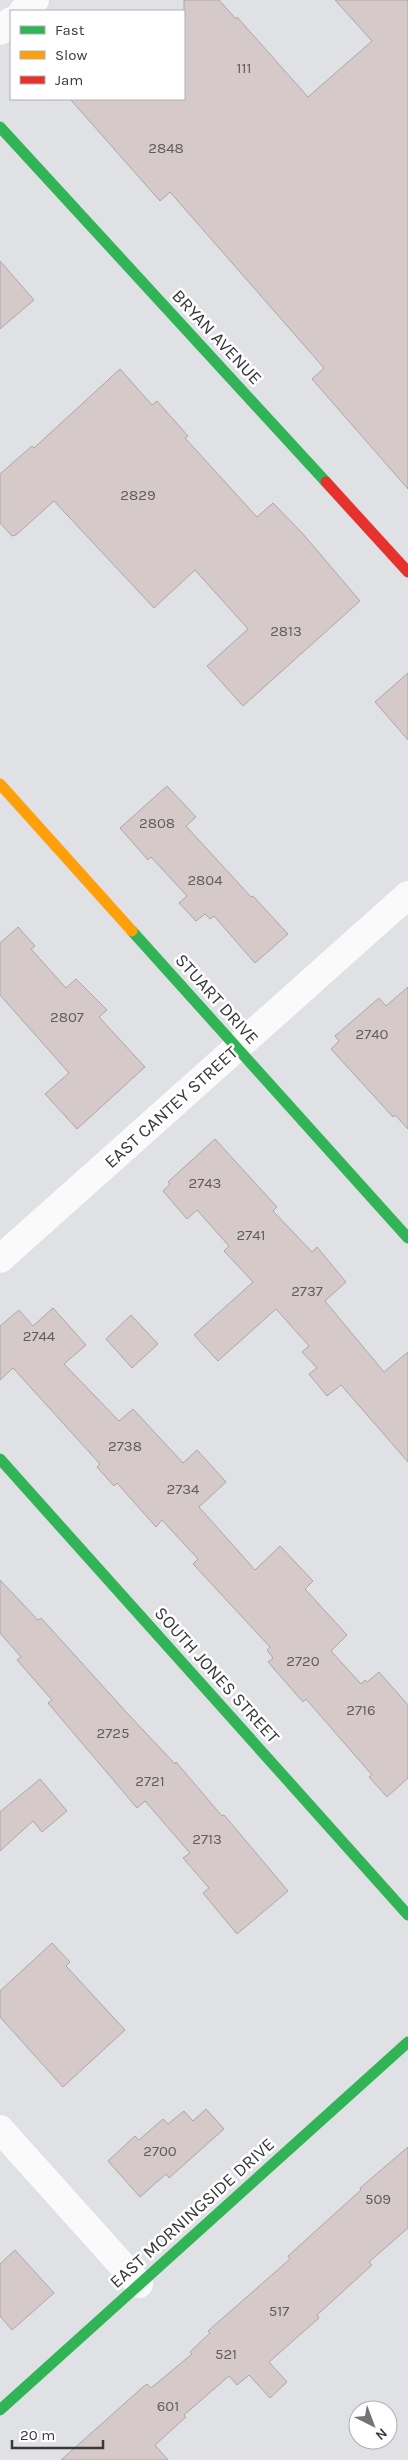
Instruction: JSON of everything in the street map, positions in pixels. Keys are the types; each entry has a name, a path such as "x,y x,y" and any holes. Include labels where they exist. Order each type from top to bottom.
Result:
{"street":[{"path":"23,10 35,0"},
{"path":"0,32 10,22"},
{"name":"BRYAN AVENUE","path":"0,127 408,572"},
{"name":"STUART DRIVE","path":"0,784 408,1238"},
{"name":"EAST CANTEY STREET","path":"0,1260 408,895"},
{"name":"SOUTH JONES STREET","path":"0,1459 408,1915"},
{"name":"EAST MORNINGSIDE DRIVE","path":"0,2410 408,2042"},
{"path":"0,2129 140,2284"}],"building":[{"path":"184,0 219,0 236,19 237,17 308,97 372,41 335,0 408,0 408,489 312,379 324,368 170,192 160,201 71,100 185,100"},
{"path":"0,261 34,300 0,329"},
{"path":"120,369 152,405 157,401 188,436 185,438 257,517 273,503 303,534 360,601 243,706 207,666 248,629 195,570 154,608 54,501 16,535 12,536 0,523 0,474 32,446 34,448"},
{"path":"408,673 408,740 375,702"},
{"path":"167,786 196,817 186,826 288,934 255,963 214,916 210,919 205,914 196,921 179,903 187,896 151,857 148,860 120,828"},
{"path":"18,927 35,946 31,949 66,988 76,979 107,1010 99,1017 145,1067 77,1129 45,1094 69,1073 0,995 0,943"},
{"path":"408,987 408,1129 395,1115 393,1117 331,1049 339,1041 335,1036 379,998 386,1006"},
{"path":"215,1139 277,1207 273,1211 312,1252 317,1247 346,1282 325,1301 384,1372 408,1352 408,1462 341,1385 327,1396 309,1374 317,1368 302,1352 309,1346 276,1309 218,1361 194,1335 253,1282 224,1251 229,1246 197,1210 187,1219 163,1191 170,1184 168,1182"},
{"path":"53,1308 86,1345 64,1364 119,1421 133,1409 183,1463 197,1450 226,1482 199,1507 255,1570 280,1546 313,1581 305,1589 347,1635 331,1651 361,1684 365,1680 367,1682 379,1672 408,1705 408,1778 387,1797 369,1777 372,1775 306,1699 303,1702 268,1662 273,1658 267,1650 270,1647 193,1564 198,1559 162,1520 156,1527 117,1483 114,1486 97,1467 100,1464 13,1368 0,1380 0,1326 19,1310 33,1326"},
{"path":"131,1315 158,1344 132,1368 106,1339"},
{"path":"0,1580 38,1620 41,1618 175,1764 176,1762 288,1891 237,1934 203,1893 209,1888 183,1858 190,1853 145,1801 137,1808 48,1703 52,1700 17,1660 21,1657 0,1633"},
{"path":"40,1779 67,1811 42,1832 33,1821 0,1851 0,1812"},
{"path":"52,1943 70,1962 66,1966 125,2030 63,2087 0,2017 0,1991"},
{"path":"206,2109 224,2129 169,2178 166,2174 140,2197 108,2161 135,2136 139,2140 163,2119 168,2124 184,2111 193,2121"},
{"path":"408,2147 408,2228 369,2262 372,2265 317,2315 319,2318 269,2362 287,2382 270,2398 249,2375 237,2385 229,2376 184,2415 186,2417 155,2445 168,2460 61,2460 143,2387 147,2384 151,2388 192,2354 190,2352 210,2333 208,2331 290,2259 288,2256 361,2190 360,2188"},
{"path":"15,2250 54,2293 12,2330 0,2316 0,2264"}],"traffic: fast":[{"path":"0,127 326,482"},
{"path":"132,931 408,1238"},
{"path":"0,1459 408,1915"},
{"path":"0,2410 408,2042"}],"traffic: slow":[{"path":"0,784 132,931"}],"traffic: jam":[{"path":"326,482 408,572"}]}
